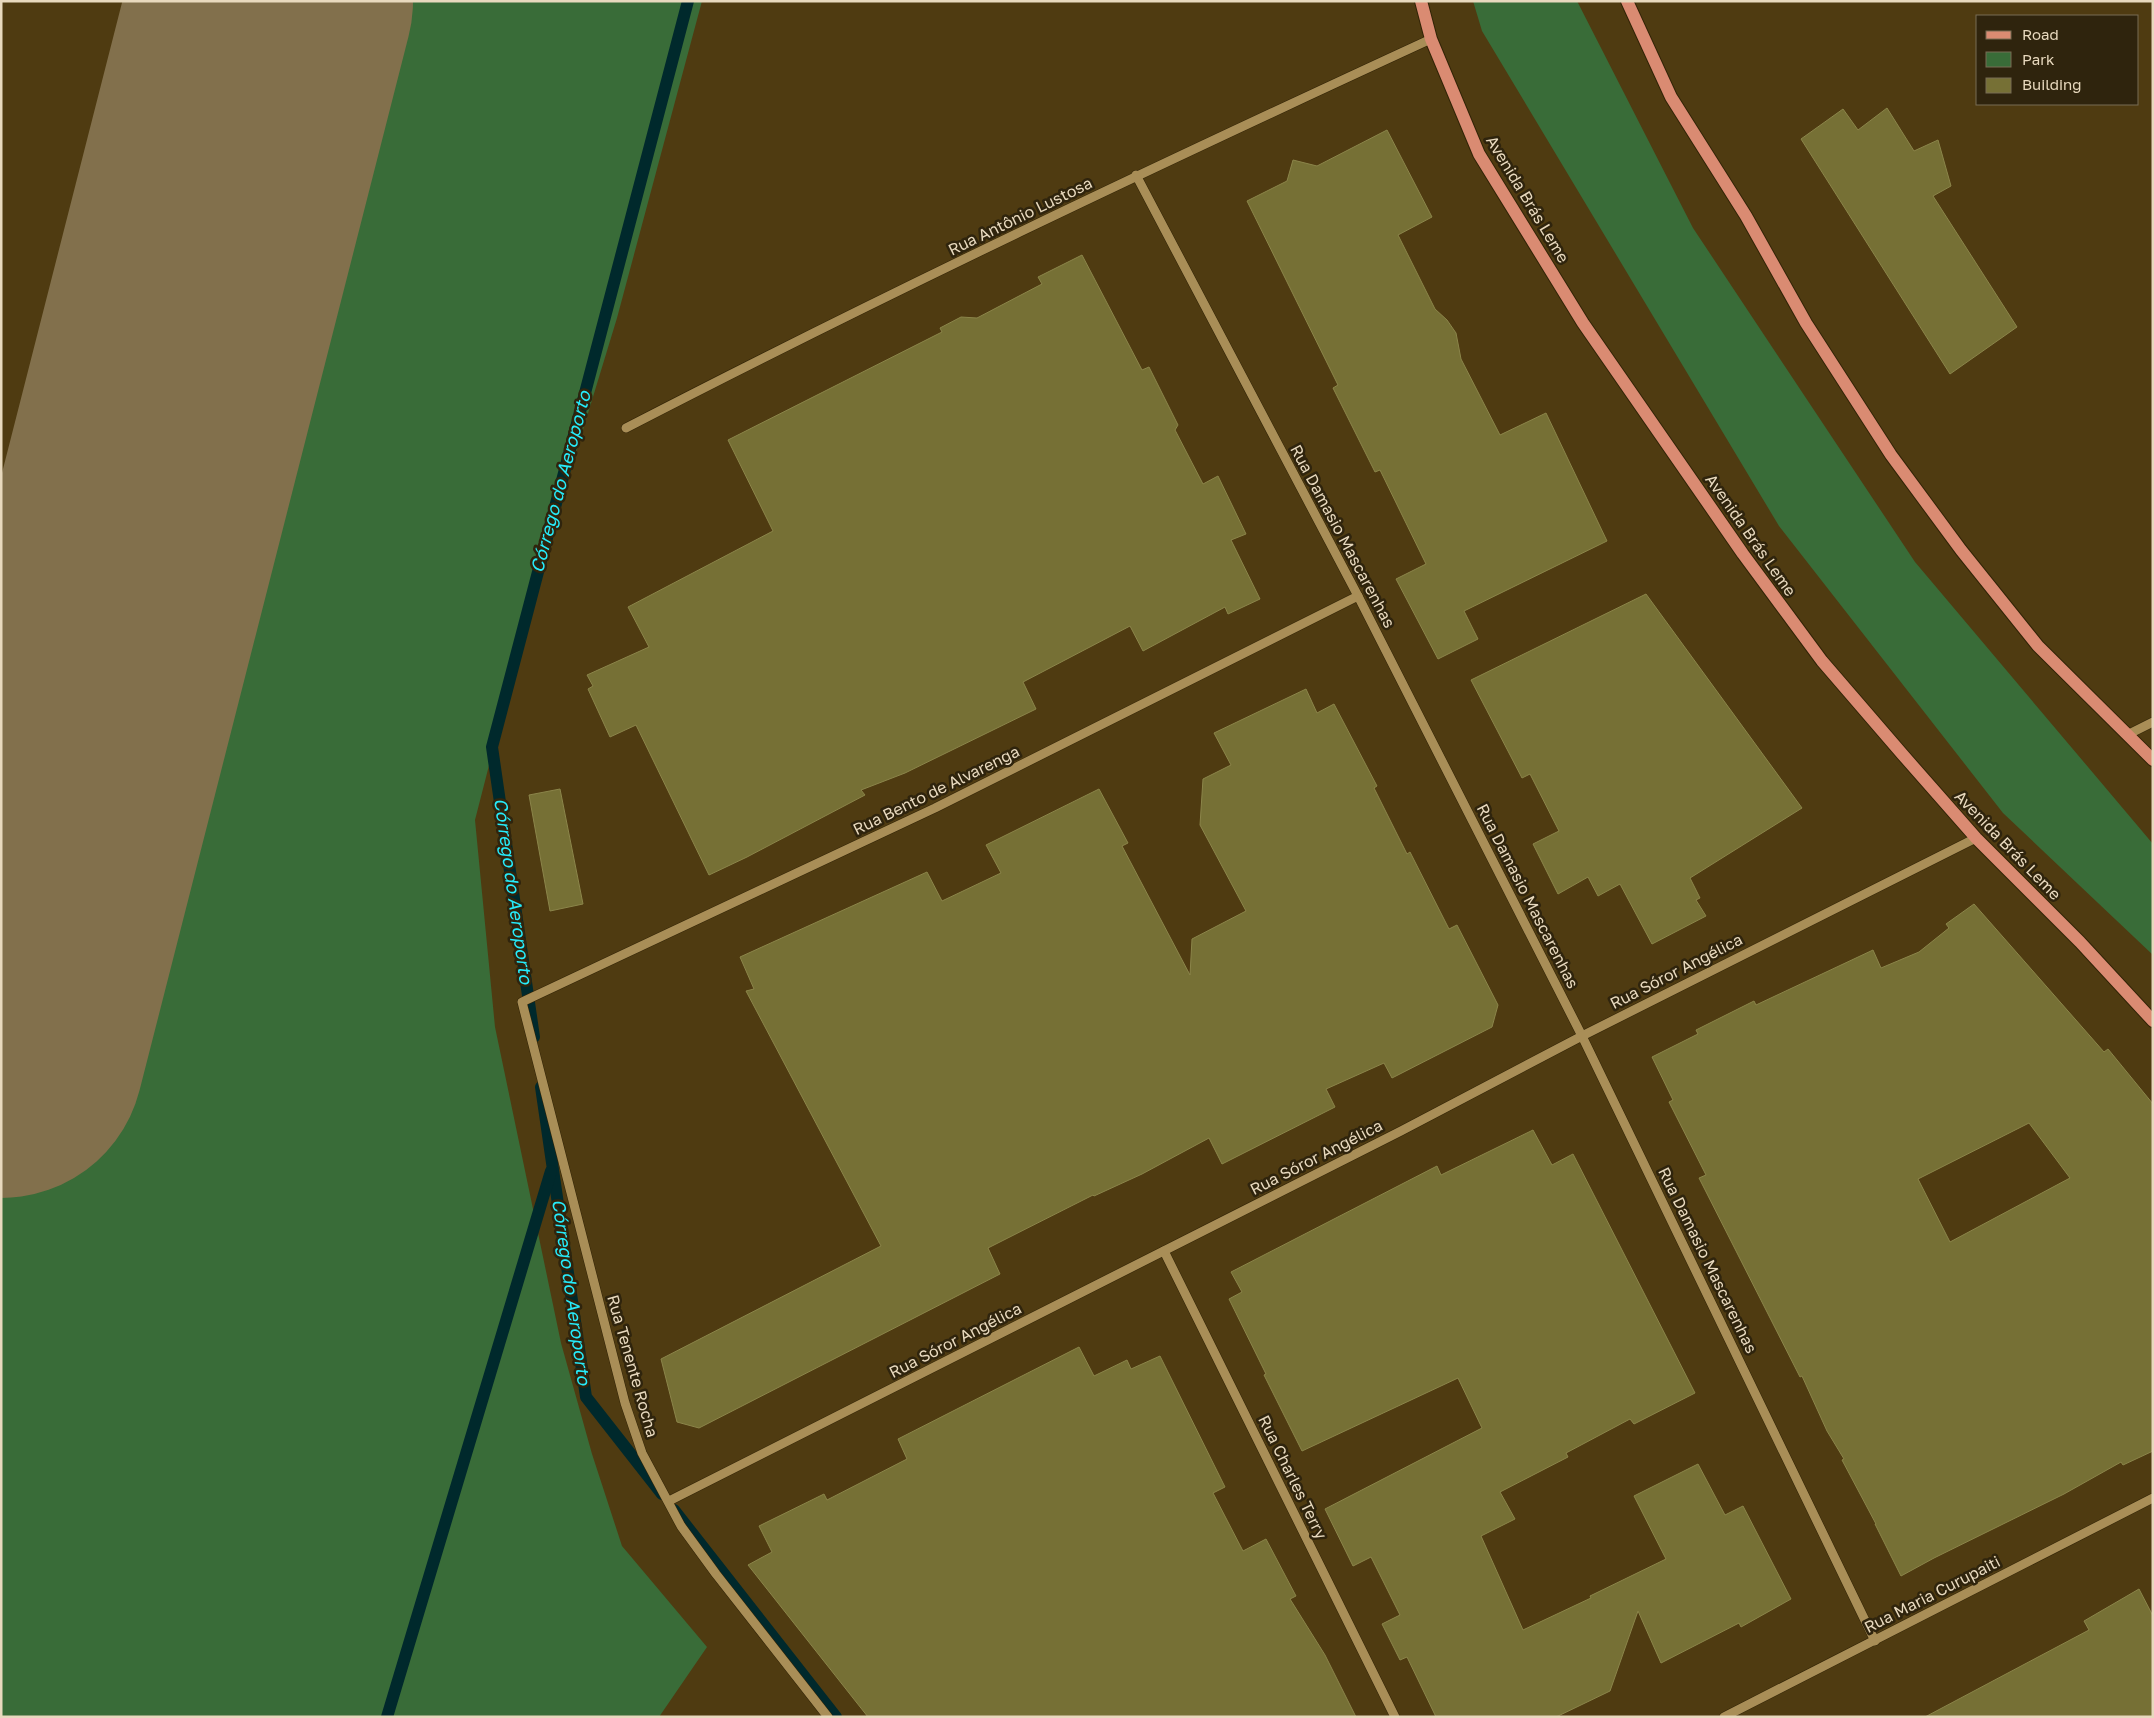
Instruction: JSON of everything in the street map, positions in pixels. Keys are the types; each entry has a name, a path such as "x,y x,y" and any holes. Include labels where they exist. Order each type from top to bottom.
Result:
{"main road":[{"name":"Avenida Brás Leme","path":"1421,1 1431,38 1479,154 1583,323 1743,554 1822,661 1976,838 2080,942 2153,1021"},
{"path":"1628,1 1671,97 1746,216 1806,323 1891,455 1961,550 2038,646 2153,760"}],"street":[{"name":"Rua Antônio Lustosa","path":"626,428 763,357 1136,175 1431,38"},
{"name":"Rua Damasio Mascarenhas","path":"1136,175 1358,596 1582,1036 1875,1640"},
{"name":"Rua Bento de Alvarenga","path":"522,1002 935,808 1358,596"},
{"path":"2127,735 2153,722"},
{"name":"Rua Sóror Angélica","path":"669,1501 1401,1131 1582,1036 1976,838"},
{"name":"Rua Tenente Rocha","path":"522,1002 625,1403 642,1453 682,1526 716,1574 828,1717"},
{"name":"Rua Charles Terry","path":"1164,1251 1395,1717"},
{"name":"Rua Maria Curupaiti","path":"1724,1717 2153,1498"}],"green space":[{"path":"270,1 702,1 617,318 533,594 475,820 495,1027 561,1343 592,1454 622,1546 707,1647 659,1717 1,1717 1,1055"},
{"path":"1473,1 1577,1 1693,228 1915,562 2153,844 2153,955 2003,813 1779,526 1482,31"}],"building":[{"path":"1887,108 1914,151 1938,140 1951,186 1933,196 2017,327 1950,374 1801,139 1843,109 1858,130"},
{"path":"1387,130 1432,217 1398,235 1435,309 1447,320 1456,333 1461,359 1500,435 1546,413 1607,541 1464,611 1478,639 1438,659 1396,579 1426,564 1380,470 1375,472 1333,388 1338,385 1247,201 1287,181 1293,160 1317,166"},
{"path":"1082,255 1142,370 1149,367 1178,425 1175,430 1203,484 1218,476 1246,534 1231,540 1260,599 1228,614 1225,607 1143,651 1130,626 1023,682 1036,709 905,773 861,790 865,795 709,875 636,725 610,737 588,689 593,686 587,675 649,647 628,607 773,531 728,440 942,332 940,328 961,317 977,318 1042,284 1038,277"},
{"path":"1646,594 1802,808 1690,878 1700,898 1696,900 1706,916 1652,944 1620,884 1598,896 1588,877 1558,894 1533,844 1559,831 1530,774 1522,778 1471,680"},
{"path":"1306,689 1317,713 1334,704 1377,786 1374,788 1407,854 1410,852 1449,929 1457,925 1498,1005 1492,1027 1392,1078 1384,1063 1326,1089 1335,1107 1222,1164 1209,1138 1142,1174 1093,1195 988,1248 1000,1274 699,1428 677,1422 661,1359 881,1246 746,991 754,989 740,957 927,872 942,901 1001,873 986,845 1099,789 1128,843 1122,846 1190,975 1192,939 1246,911 1200,825 1203,779 1231,765 1214,733"},
{"path":"560,789 583,904 550,911 529,795"},
{"path":"1974,904 2104,1052 2108,1049 2153,1104 2153,1451 2123,1465 2121,1462 2064,1494 1901,1576 1842,1460 1844,1459 1827,1431 1802,1376 1800,1377 1699,1178 1706,1175 1669,1102 1673,1100 1652,1057 1698,1034 1696,1030 1754,1001 1756,1005 1873,950 1881,968 1919,952 1949,928 1946,924","holes":["2029,1123 2070,1178 1950,1242 1918,1179"]},
{"path":"1533,1130 1552,1165 1573,1154 1695,1393 1634,1424 1630,1419 1566,1453 1568,1457 1500,1492 1515,1519 1481,1536 1523,1630 1591,1598 1590,1596 1666,1559 1634,1496 1698,1464 1725,1515 1743,1506 1791,1599 1741,1627 1739,1623 1661,1663 1638,1611 1610,1691 1556,1717 1436,1717 1407,1657 1400,1660 1382,1624 1400,1615 1371,1557 1353,1566 1325,1509 1482,1428 1458,1378 1302,1451 1229,1299 1242,1292 1231,1272 1437,1166 1441,1175"},
{"path":"1079,1347 1094,1376 1127,1360 1131,1369 1160,1356 1225,1487 1213,1493 1243,1551 1266,1539 1296,1596 1290,1599 1325,1655 1356,1717 868,1717 748,1565 772,1552 759,1526 824,1494 827,1500 907,1459 898,1439"},
{"path":"2139,1589 2153,1616 2153,1717 1925,1717 2089,1630 2084,1621"}],"waterway":[{"name":"Córrego do Aeroporto","path":"534,1037 492,747 688,1"},
{"name":"Córrego do Aeroporto","path":"541,1087 586,1397 662,1494"},
{"path":"387,1717 551,1171"},
{"name":"Córrego do Aeroporto","path":"674,1510 836,1717"}],"runway":[{"path":"1,1055 270,1"}]}
